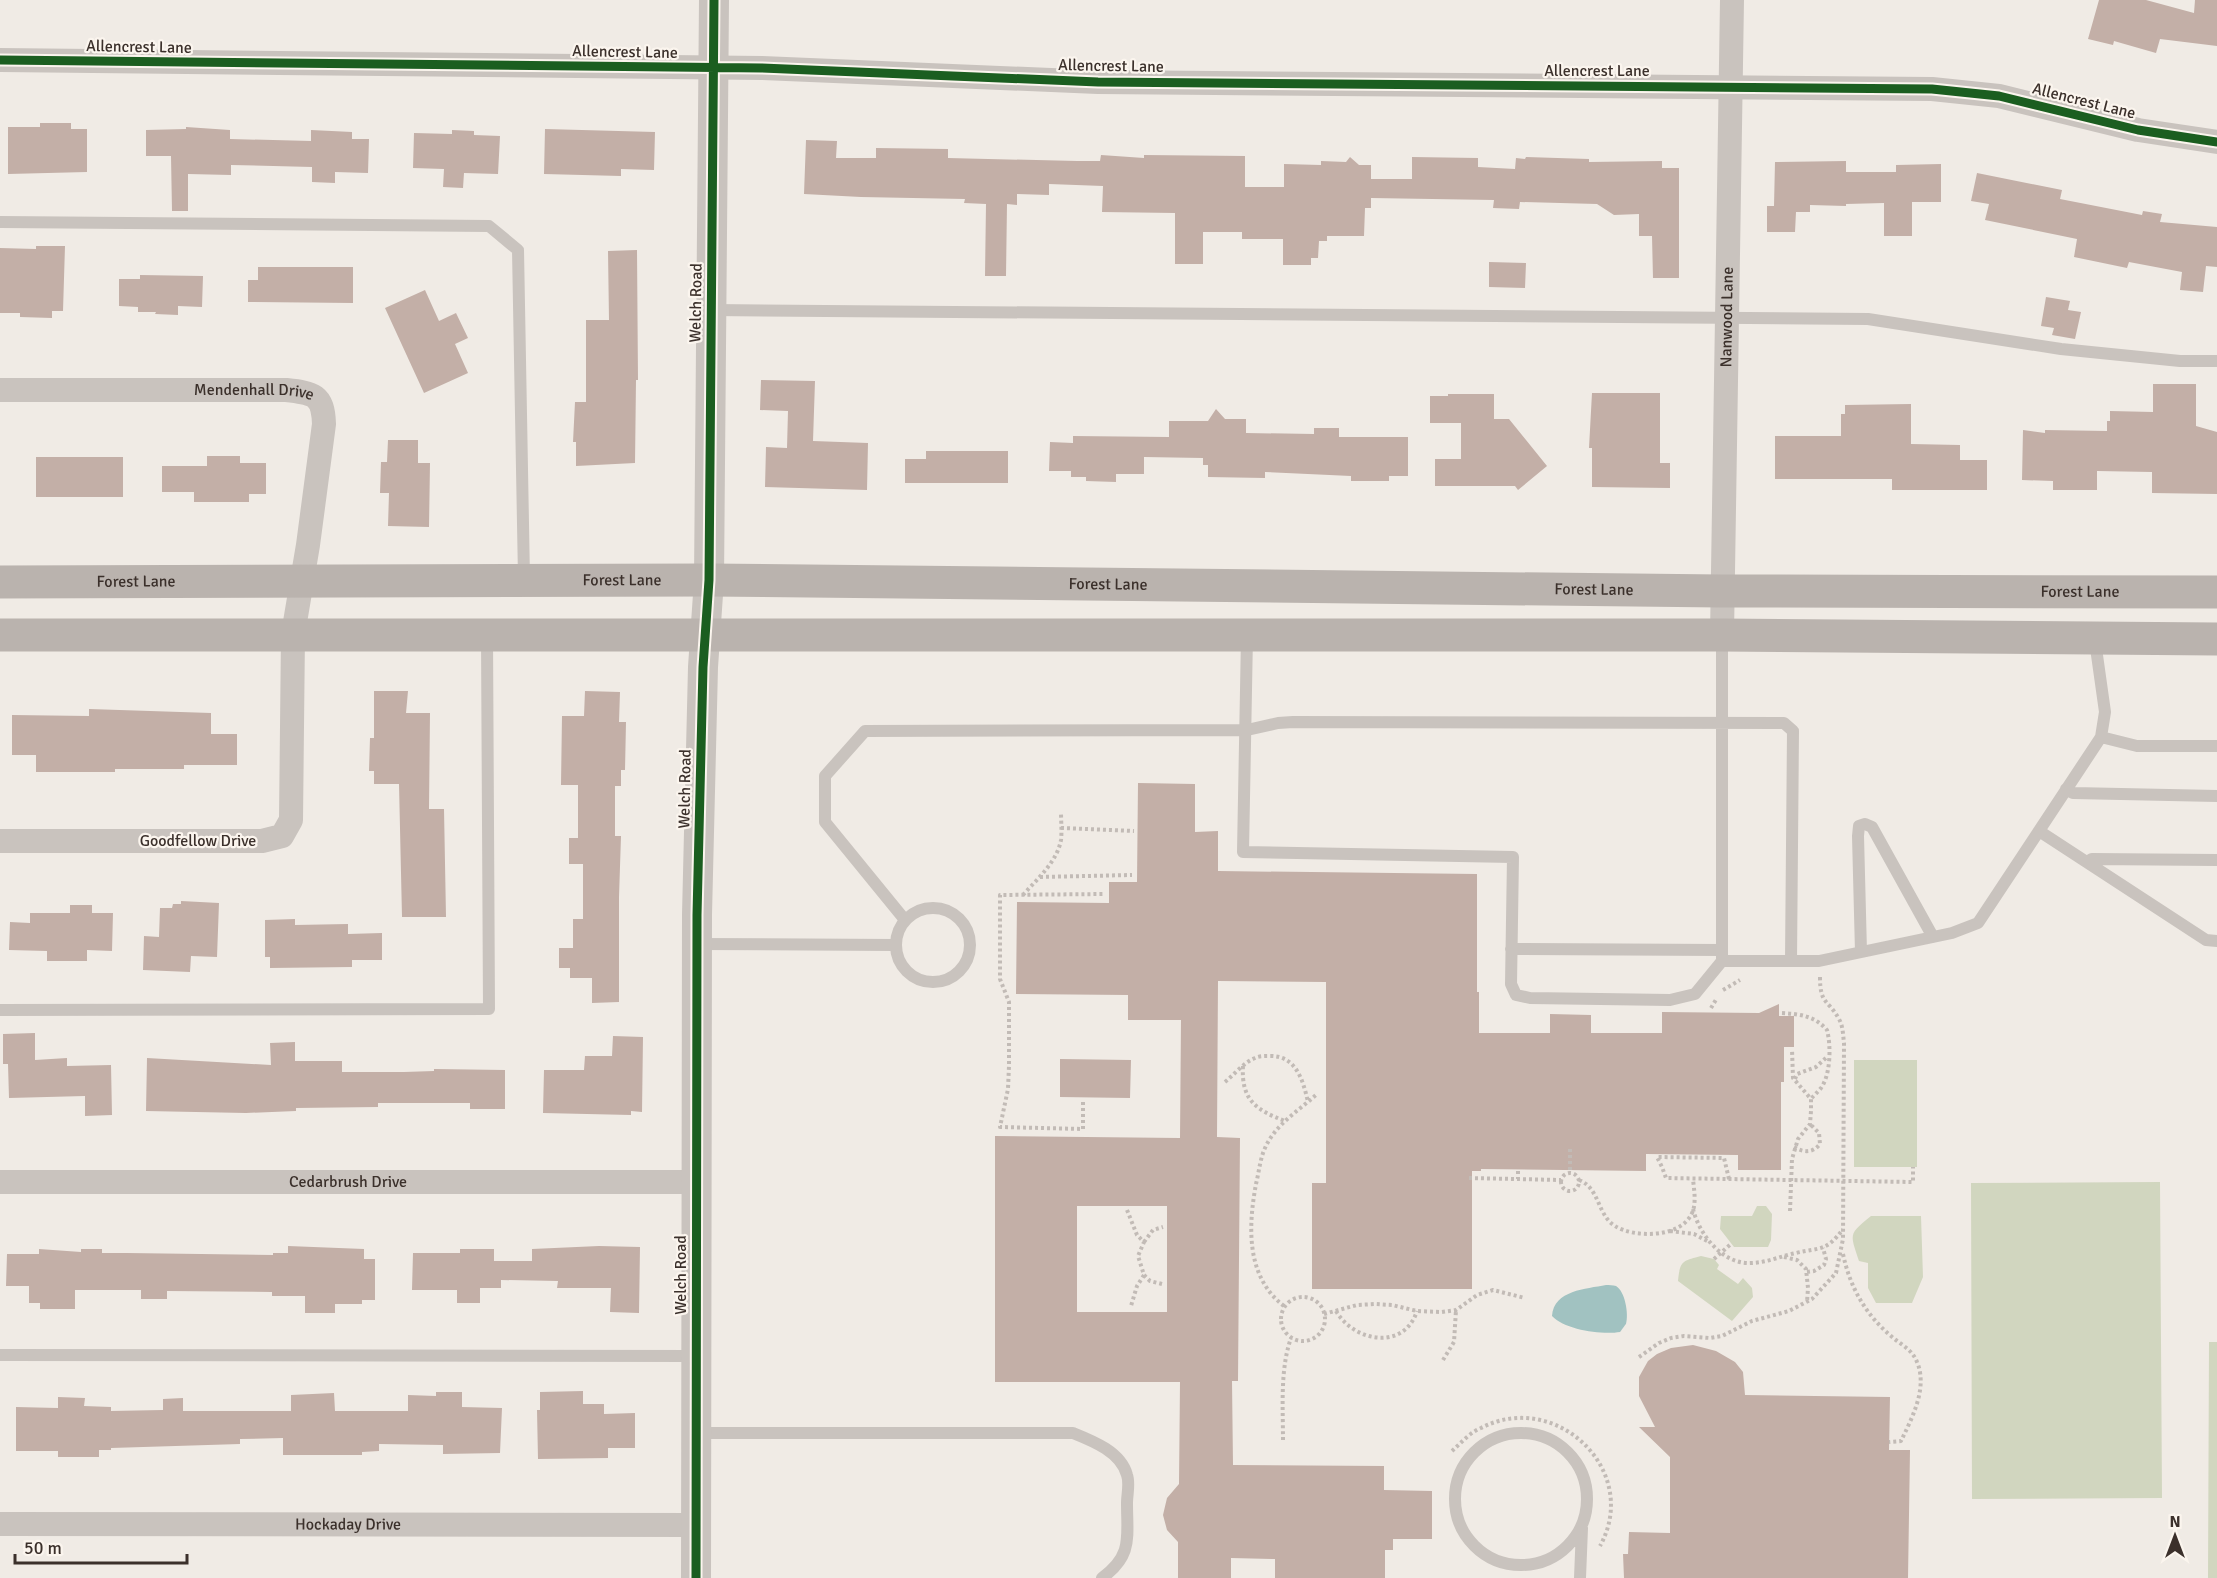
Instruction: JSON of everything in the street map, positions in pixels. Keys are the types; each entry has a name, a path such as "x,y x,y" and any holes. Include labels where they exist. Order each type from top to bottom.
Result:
{"main road":[{"name":"Forest Lane","path":"0,582 709,580 1721,591 2217,592"},
{"path":"1246,586 1246,635"},
{"path":"0,635 293,633 1722,635 2217,639"}],"street":[{"name":"Welch Road","path":"696,1578 697,944 703,667 709,580 714,0"},
{"name":"Nanwood Lane","path":"1722,635 1732,0"},
{"name":"Allencrest Lane","path":"0,60 713,68 1098,82 1932,89 1999,96 2138,130 2217,142"},
{"name":"Mendenhall Drive","path":"0,390 286,390 305,392 316,397 324,408 324,424 302,582"},
{"name":"Goodfellow Drive","path":"0,841 262,841 282,836 291,820 293,633 302,582"},
{"name":"Cedarbrush Drive","path":"0,1182 697,1182"},
{"name":"Hockaday Drive","path":"0,1524 696,1525"}],"lane":[{"path":"0,222 489,226 518,250 524,582"},
{"path":"711,310 1868,320 2061,349 2180,361 2217,362"},
{"path":"0,1010 489,1009 487,633"},
{"path":"1246,635 1243,852 1513,857 1511,984 1516,995 1530,998 1670,1000 1695,994 1722,956 1722,635"},
{"path":"1511,949 1819,961 1952,933 1978,923 2101,737 2105,712 2095,638"},
{"path":"905,920 825,822 825,776 865,731 1246,730 1278,723 1784,723 1792,730 1791,961"},
{"path":"2101,737 2137,746 2217,746"},
{"path":"2066,789 2073,793 2217,796"},
{"path":"1861,952 1857,836 1859,826 1865,824 1872,827 1933,937"},
{"path":"2039,831 2206,939 2217,941"},
{"path":"2086,862 2092,859 2217,860"},
{"path":"927,908 939,908 951,912 960,919 971,941 970,953 965,965 947,980 935,983 911,976 902,968 895,945 900,927 905,920 915,912 927,908"},
{"path":"697,944 895,945"},
{"path":"0,1355 696,1356"},
{"path":"696,1433 1073,1433 1097,1442 1118,1460 1128,1475 1127,1548 1116,1573 1102,1578"},
{"path":"1580,1578 1582,1524 1587,1506 1586,1486 1580,1468 1557,1443 1528,1433 1513,1433 1491,1440 1473,1454 1457,1480 1456,1510 1460,1525 1470,1541 1485,1554 1502,1562 1521,1564 1540,1562 1558,1553 1572,1541 1582,1524"}],"path":[{"path":"1023,895 1040,877 1057,852 1061,839 1060,812"},
{"path":"1060,828 1134,831"},
{"path":"1040,877 1132,875"},
{"path":"1083,1102 1083,1129 1000,1127 1008,1089 1009,1002 1000,979 1000,895 1104,894"},
{"path":"1639,1358 1659,1342 1671,1338 1722,1336 1752,1321 1777,1315 1807,1302 1820,1292 1836,1273 1842,1251 1843,1229 1844,1043 1841,1022 1833,1009 1823,1000 1820,976 1813,976"},
{"path":"1711,1008 1725,988 1745,978"},
{"path":"1782,1013 1815,1018 1823,1025 1829,1037 1826,1078 1811,1099 1810,1124 1794,1147 1790,1180 1790,1211"},
{"path":"1792,1049 1795,1080 1811,1099"},
{"path":"1225,1082 1243,1065 1257,1056 1275,1056 1292,1062 1304,1083 1308,1102"},
{"path":"1795,1080 1797,1074 1816,1067 1828,1056"},
{"path":"1792,1064 1803,1071"},
{"path":"1243,1065 1242,1077 1246,1092 1253,1103 1262,1112 1285,1121"},
{"path":"1284,1306 1272,1298 1260,1280 1250,1229 1253,1200 1265,1148 1285,1121 1316,1095"},
{"path":"1794,1147 1810,1152 1820,1144 1819,1133 1810,1124"},
{"path":"1570,1149 1570,1173"},
{"path":"1729,1179 1724,1158 1657,1157 1666,1178 1912,1182 1912,1167"},
{"path":"1518,1171 1518,1179"},
{"path":"1579,1180 1579,1186 1572,1192 1563,1189 1561,1180 1564,1175 1570,1173 1575,1175 1591,1188 1605,1215 1617,1227 1639,1233 1670,1231 1694,1234 1712,1243"},
{"path":"1469,1178 1561,1180"},
{"path":"1693,1179 1693,1209 1699,1225 1722,1254 1739,1262 1751,1264 1823,1248 1833,1241 1843,1229"},
{"path":"1670,1231 1686,1222 1693,1209"},
{"path":"1127,1210 1137,1235 1144,1242"},
{"path":"1162,1284 1150,1281 1144,1275 1138,1256 1153,1230 1163,1227"},
{"path":"1714,1259 1731,1244"},
{"path":"1807,1272 1815,1271 1824,1265 1826,1258 1823,1248"},
{"path":"1842,1251 1849,1278 1860,1301 1891,1336 1908,1348 1918,1362 1920,1387 1917,1404 1900,1441 1888,1442"},
{"path":"1783,1257 1803,1264 1807,1272 1807,1302"},
{"path":"1131,1306 1137,1286 1144,1275"},
{"path":"1324,1314 1358,1305 1375,1304 1392,1305 1417,1311 1442,1312 1456,1310 1477,1295 1493,1290 1525,1298"},
{"path":"1295,1298 1310,1298 1322,1307 1325,1321 1318,1335 1305,1341 1292,1338 1286,1333 1280,1320 1284,1306 1295,1298"},
{"path":"1443,1360 1454,1342 1456,1310"},
{"path":"1336,1311 1342,1320 1356,1331 1379,1339 1399,1334 1414,1319 1417,1311"},
{"path":"1283,1440 1287,1350 1292,1338"},
{"path":"1452,1451 1465,1438 1496,1421 1532,1418 1566,1429 1593,1453 1602,1468 1608,1486 1609,1521 1604,1539 1595,1554"}],"green space":[{"path":"1854,1060 1917,1060 1917,1167 1854,1167"},
{"path":"2160,1182 2162,1498 1972,1499 1971,1183"},
{"path":"1757,1206 1766,1206 1772,1214 1771,1240 1768,1247 1734,1247 1720,1229 1721,1216 1752,1216"},
{"path":"1871,1216 1921,1216 1923,1277 1912,1303 1876,1303 1868,1288 1868,1263 1859,1261 1853,1235 1858,1227"},
{"path":"1701,1256 1714,1259 1719,1265 1717,1269 1738,1284 1743,1278 1752,1288 1753,1297 1732,1321 1678,1281 1683,1263"},
{"path":"2209,1342 2217,1342 2217,1578 2208,1578"}],"water":[{"path":"1606,1285 1616,1286 1624,1298 1627,1320 1620,1332 1604,1333 1574,1328 1552,1316 1554,1307 1565,1296 1572,1292"}],"building":[{"path":"2099,0 2146,0 2194,13 2195,0 2217,0 2217,46 2160,39 2156,53 2114,41 2113,45 2088,39"},
{"path":"40,123 71,123 71,129 87,129 87,172 8,174 8,127 40,127"},
{"path":"186,127 230,130 230,139 311,141 311,130 352,132 352,139 369,139 368,173 335,172 335,183 312,182 312,167 231,165 231,175 188,174 188,211 172,211 171,156 146,156 146,130 186,129"},
{"path":"545,129 655,132 654,170 621,169 621,176 544,174"},
{"path":"452,130 474,131 474,135 500,136 498,174 464,173 463,188 443,187 444,169 413,168 414,133 452,134"},
{"path":"806,140 837,141 836,158 876,158 876,148 948,149 948,158 1077,161 1100,161 1101,155 1144,158 1144,155 1245,156 1245,187 1284,187 1284,164 1321,165 1321,161 1346,162 1350,157 1359,165 1371,165 1371,179 1412,179 1412,157 1478,158 1478,167 1515,169 1516,158 1525,159 1526,157 1589,159 1589,162 1662,161 1662,168 1679,168 1679,278 1653,278 1652,236 1639,236 1639,214 1614,215 1597,204 1520,202 1519,209 1493,208 1494,200 1371,198 1371,208 1365,208 1364,236 1327,236 1327,241 1319,241 1318,258 1311,258 1311,265 1283,265 1283,239 1242,239 1242,232 1203,232 1203,264 1175,264 1175,213 1102,212 1103,186 1049,184 1049,195 1017,194 1017,205 1007,204 1006,276 985,276 986,204 964,203 965,199 804,194"},
{"path":"1846,161 1846,172 1896,172 1896,165 1941,164 1941,202 1912,202 1912,236 1884,236 1884,203 1846,204 1846,206 1810,205 1810,212 1796,212 1795,232 1767,232 1767,206 1774,206 1775,162"},
{"path":"1977,173 2062,190 2060,199 2142,215 2143,211 2162,214 2160,222 2217,227 2217,267 2206,266 2203,292 2180,290 2182,272 2129,262 2127,268 2074,257 2077,239 1985,220 1989,204 1971,201"},
{"path":"36,246 65,246 63,311 52,311 52,318 20,317 20,313 0,313 0,248 36,249"},
{"path":"637,250 638,380 636,380 635,463 576,466 576,442 573,442 575,402 586,402 586,320 609,320 608,251"},
{"path":"1489,262 1526,263 1525,288 1489,287"},
{"path":"258,267 353,267 353,303 248,302 248,280 258,280"},
{"path":"140,275 203,276 202,307 178,306 178,315 138,312 138,307 119,306 119,279 140,279"},
{"path":"425,290 439,321 456,313 468,338 455,344 468,373 424,393 385,308"},
{"path":"2046,297 2070,301 2068,310 2081,312 2075,339 2052,335 2054,328 2041,326"},
{"path":"761,380 815,381 813,441 868,443 867,490 765,487 766,447 787,448 788,411 760,410"},
{"path":"2153,384 2196,384 2196,426 2217,432 2217,494 2152,493 2152,472 2097,471 2097,490 2053,490 2053,481 2022,480 2023,430 2045,433 2045,430 2107,431 2110,411 2153,412"},
{"path":"1592,393 1660,393 1660,463 1670,463 1670,488 1592,487 1592,448 1589,448"},
{"path":"1448,394 1494,394 1494,419 1509,419 1547,466 1518,490 1515,486 1435,486 1435,459 1461,459 1461,423 1430,423 1430,396 1448,396"},
{"path":"1911,404 1911,444 1960,445 1960,460 1987,460 1987,490 1892,490 1892,479 1775,479 1775,436 1841,436 1841,414 1845,414 1845,405"},
{"path":"1216,409 1225,419 1246,419 1246,433 1314,434 1314,428 1339,428 1339,437 1408,437 1408,476 1389,476 1389,481 1351,481 1351,476 1265,472 1265,478 1208,477 1208,465 1203,465 1203,458 1144,457 1144,474 1116,474 1116,482 1086,481 1086,477 1071,477 1071,471 1049,471 1050,442 1073,443 1073,436 1169,437 1169,421 1208,421"},
{"path":"388,440 418,440 418,463 430,463 429,527 388,526 389,493 380,493 381,462 387,462"},
{"path":"926,451 1008,451 1008,483 905,483 905,459 926,459"},
{"path":"207,456 240,456 240,463 266,463 266,494 249,494 249,502 194,502 194,492 162,492 162,466 207,466"},
{"path":"36,457 123,457 123,497 36,497"},
{"path":"374,691 408,691 406,713 430,713 429,809 444,809 446,917 402,917 399,784 374,784 374,771 369,771 370,738 374,738"},
{"path":"585,691 620,692 619,722 626,722 625,770 621,770 621,786 615,786 615,836 621,836 619,1002 592,1003 592,978 570,978 570,968 559,968 559,948 573,948 573,919 583,919 583,864 569,864 569,838 578,838 578,785 561,785 562,716 584,716"},
{"path":"89,709 211,713 211,734 237,734 237,765 184,765 184,769 115,769 115,772 36,772 36,755 12,755 12,715 89,716"},
{"path":"1138,783 1195,784 1195,832 1218,831 1218,871 1477,874 1479,1033 1550,1033 1550,1014 1591,1015 1591,1033 1662,1033 1662,1012 1759,1013 1779,1004 1779,1016 1794,1016 1794,1047 1784,1047 1784,1082 1781,1082 1781,1170 1738,1170 1738,1155 1646,1154 1646,1171 1481,1169 1481,1171 1472,1171 1472,1289 1312,1289 1312,1183 1326,1183 1326,982 1218,981 1217,1137 1240,1138 1238,1381 1232,1381 1233,1465 1384,1466 1384,1490 1432,1491 1432,1539 1393,1539 1393,1550 1385,1550 1385,1578 1275,1578 1275,1559 1231,1558 1231,1578 1178,1578 1178,1542 1167,1530 1163,1515 1167,1498 1179,1484 1180,1382 995,1382 995,1136 1180,1138 1181,1020 1128,1020 1128,995 1016,994 1017,902 1109,903 1109,882 1137,882","holes":["1077,1206 1167,1206 1167,1312 1077,1312"]},
{"path":"181,901 219,903 217,957 191,956 190,972 143,970 144,936 159,937 160,908 172,908 173,904 181,904"},
{"path":"70,905 92,905 92,913 113,913 112,951 87,950 87,961 47,961 47,951 9,950 10,922 30,923 30,913 70,913"},
{"path":"295,919 295,925 348,924 348,934 382,933 382,960 352,960 352,967 270,968 270,957 265,957 265,920"},
{"path":"35,1033 35,1060 67,1058 67,1066 111,1065 112,1115 85,1116 85,1096 9,1098 8,1064 3,1064 3,1034"},
{"path":"613,1036 643,1037 642,1112 631,1111 631,1115 543,1113 544,1070 584,1070 585,1056 612,1056"},
{"path":"295,1042 295,1061 342,1061 342,1072 404,1072 434,1071 434,1069 505,1070 505,1109 470,1109 470,1103 378,1103 378,1107 296,1108 296,1111 246,1113 146,1111 147,1058 271,1065 270,1043"},
{"path":"1060,1059 1131,1060 1130,1098 1060,1097"},
{"path":"288,1246 364,1249 364,1259 375,1259 375,1300 362,1300 362,1304 335,1304 335,1313 305,1313 305,1296 272,1296 272,1292 167,1291 167,1299 141,1299 141,1290 75,1290 75,1309 40,1309 40,1303 29,1303 29,1286 6,1286 7,1254 39,1254 39,1249 81,1252 81,1249 102,1249 102,1253 273,1255 273,1253 288,1253"},
{"path":"640,1247 639,1313 610,1312 611,1288 557,1288 558,1281 501,1280 501,1288 480,1288 480,1303 457,1303 457,1290 412,1290 413,1253 460,1253 460,1249 494,1249 494,1261 532,1261 532,1249"},
{"path":"1693,1345 1716,1351 1735,1362 1743,1372 1745,1395 1890,1397 1889,1450 1910,1450 1908,1578 1624,1578 1623,1554 1628,1554 1629,1532 1670,1533 1670,1457 1639,1427 1655,1427 1639,1396 1639,1377 1648,1361 1657,1354 1671,1348"},
{"path":"583,1391 583,1404 604,1404 604,1414 635,1413 635,1448 608,1448 608,1458 538,1459 537,1410 540,1410 540,1392"},
{"path":"436,1392 462,1392 462,1407 502,1408 500,1453 443,1454 443,1445 379,1444 379,1451 362,1452 362,1455 283,1455 283,1438 240,1439 240,1444 111,1448 111,1450 99,1450 99,1457 58,1457 58,1451 16,1451 16,1407 58,1408 58,1397 85,1398 84,1406 111,1407 111,1411 163,1410 163,1399 183,1398 183,1411 291,1411 291,1395 334,1393 335,1411 408,1411 408,1395 436,1396"}],"cycle path":[{"path":"696,1578 697,915 703,667 709,580 714,0"},
{"path":"0,60 762,68 1098,82 1932,89 1999,96 2138,130 2217,142"}]}
